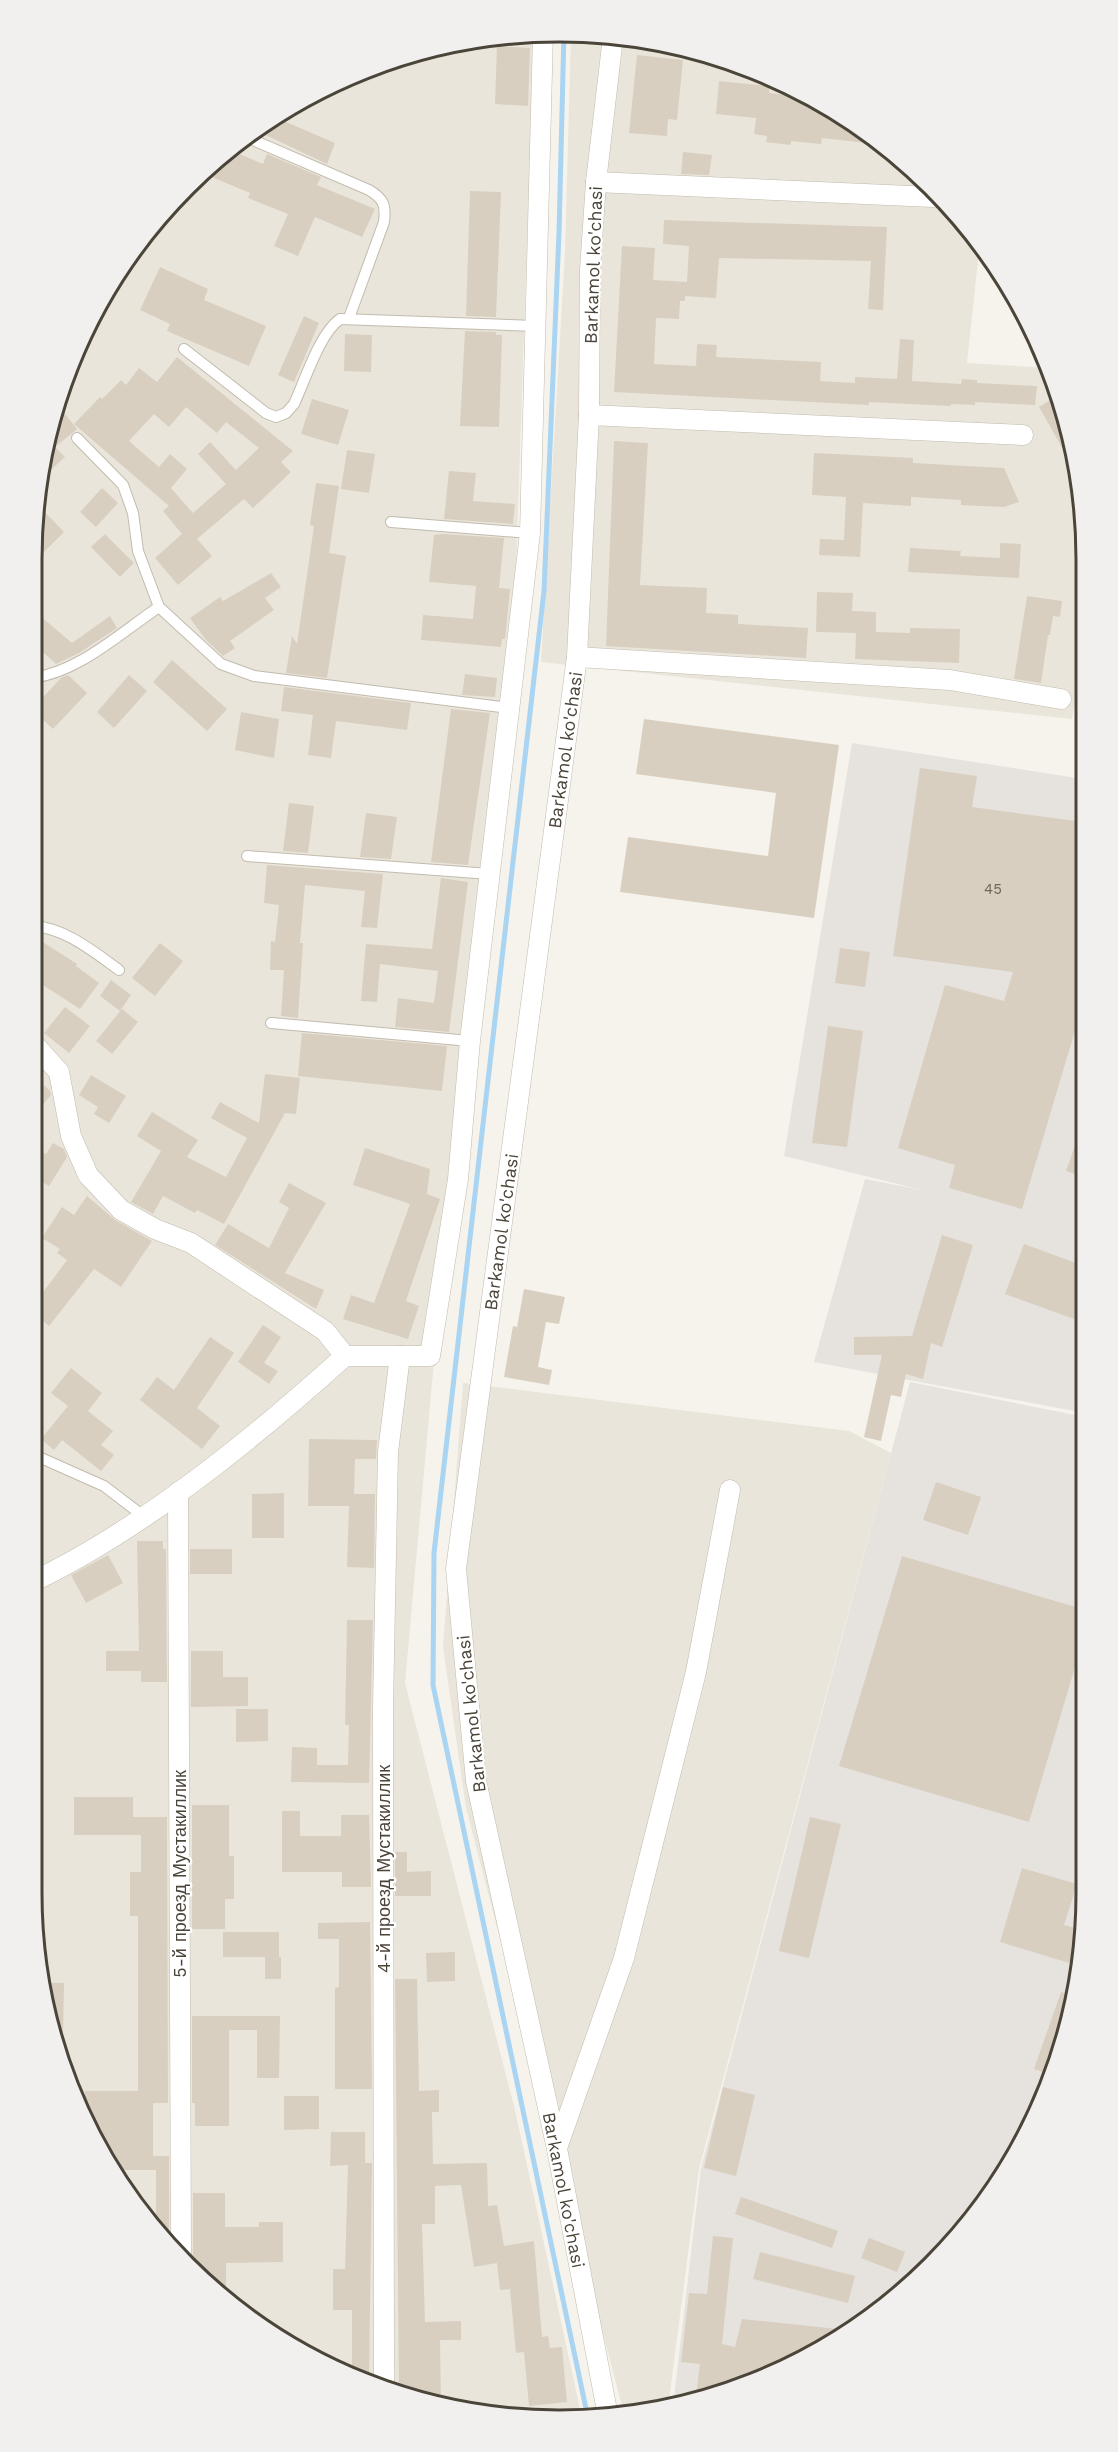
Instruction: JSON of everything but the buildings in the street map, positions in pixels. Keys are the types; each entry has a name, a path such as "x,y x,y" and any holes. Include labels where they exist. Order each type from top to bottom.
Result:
{"street":[{"path":"42,1577 71,1563 178,1492 294,1403 345,1356 430,1356 458,1179 470,1041 530,533 543,42"},
{"name":"Barkamol ko'chasi","path":"606,2408 557,2150 476,1781 456,1569 577,657 589,415 590,270 596,182 612,45"},
{"path":"596,182 928,197"},
{"path":"589,415 1023,435"},
{"path":"577,657 950,680 1061,699"},
{"path":"42,1053 59,1072 71,1136 88,1175 121,1210 154,1229 191,1243 325,1331 345,1356"},
{"name":"4-й проезд Мустакиллик","path":"384,2380 384,1694 388,1452 400,1356"},
{"path":"557,2150 624,1958 696,1672 730,1490"},
{"name":"5-й проезд Мустакиллик","path":"178,1492 181,2246"}],"lane":[{"path":"255,141 369,190 381,197 386,206 384,222 349,318"},
{"path":"184,350 266,412 276,417 286,413 294,404 332,325 340,319 536,326"},
{"path":"77,438 123,485 133,513 138,550 159,607 221,664 254,676 509,708"},
{"path":"391,522 530,533"},
{"path":"42,677 82,660 159,607"},
{"path":"247,856 490,874"},
{"path":"42,927 75,941 119,970"},
{"path":"271,1023 470,1041"},
{"path":"42,1458 104,1486 142,1515"}],"shaded area":[{"path":"571,42 626,46 660,52 725,69 757,81 818,111 874,149 900,170 948,218 978,257 967,363 1039,367 1049,393 1066,458 1075,525 1076,694 1072,719 541,662 565,253"},
{"path":"534,43 515,601 474,917 405,1683 515,2110 580,2409 492,2406 425,2392 361,2371 300,2341 272,2323 218,2282 193,2259 149,2208 111,2152 81,2091 69,2059 52,1994 46,1960 42,1893 42,559 46,492 52,458 69,393 81,361 111,300 129,272 170,218 193,193 218,170 272,129 330,95 361,81 393,69 458,52 492,46"},
{"path":"852,743 1076,778 1076,1411 814,1362 865,1179 922,1190 784,1156"},
{"path":"910,1382 1076,1415 1075,1927 1072,1960 1058,2027 1049,2059 1023,2122 989,2180 948,2234 925,2259 874,2303 818,2341 788,2357 725,2383 674,2397 701,2168"},
{"path":"463,1383 849,1431 891,1453 699,2169 669,2398 622,2406 466,1808 443,1647"}],"waterway":[{"path":"564,42 559,233 544,591 434,1553 433,1685 586,2409"}]}
